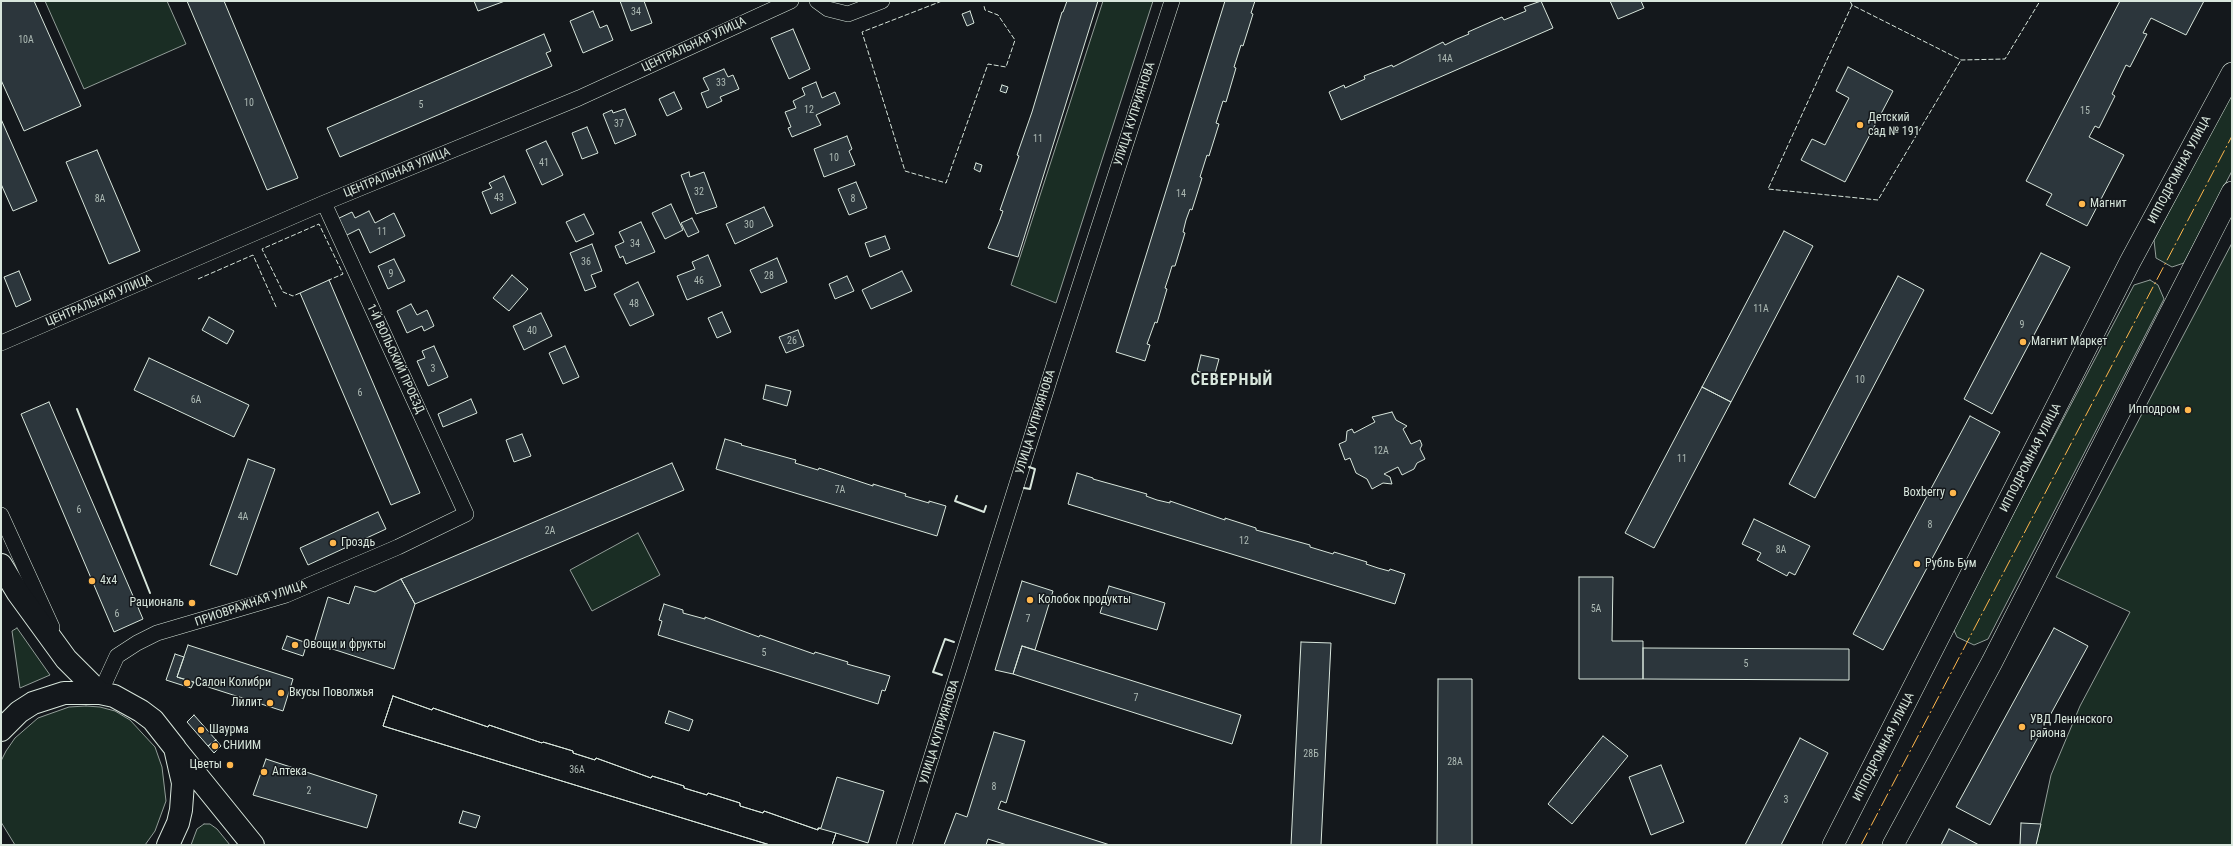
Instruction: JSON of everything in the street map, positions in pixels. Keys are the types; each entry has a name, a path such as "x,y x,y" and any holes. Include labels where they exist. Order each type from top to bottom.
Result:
{"main road":[{"path":"1,565 18,593 66,659 100,693"},
{"path":"1,730 19,712 48,696 82,691 114,696 141,711 153,720 253,845"},
{"path":"1,704 1,709"},
{"path":"168,845 178,824 183,797 180,770 175,748"}],"street":[{"name":"ЦЕНТРАЛЬНАЯ УЛИЦА","path":"1,343 324,203 579,98 791,1"},
{"path":"817,1 828,9 848,14 882,1"},
{"name":"УЛИЦА КУПРИЯНОВА","path":"904,845 1057,354 1172,1"},
{"name":"ИППОДРОМНАЯ УЛИЦА","path":"1833,845 2130,262 2232,73"},
{"path":"1893,845 1992,662 2232,192"},
{"name":"1-Й ВОЛЬСКИЙ ПРОЕЗД","path":"324,203 466,514"},
{"name":"ПРИОВРАЖНАЯ УЛИЦА","path":"100,693 117,656 136,643 157,633 286,595 398,547 466,514"},
{"path":"1,515 66,659"}],"green space":[{"path":"45,1 167,1 186,44 84,89"},
{"path":"1103,1 1153,1 1056,303 1011,285"},
{"path":"2232,92 2232,171 2184,263 2172,267 2156,258 2154,240"},
{"name":"Ипподром","path":"2232,243 2232,845 2036,845 2051,775 2080,706 2130,612 2056,577"},
{"path":"2150,280 2158,285 2164,299 1988,639 1974,645 1957,637 1953,628 2134,285"},
{"path":"638,533 660,575 592,611 570,570"},
{"path":"17,628 50,675 20,688 12,631"},
{"path":"69,707 100,707 115,711 130,720 155,747 162,767 166,801 155,831 145,845 15,845 1,822 1,761 6,751 15,738 38,718"},
{"path":"204,824 210,824 217,829 230,845 191,845 197,829"}],"building":[{"path":"1,1 34,1 81,106 24,131 1,80"},
{"path":"187,1 224,1 298,178 267,190"},
{"path":"474,1 505,1 478,11"},
{"path":"620,1 644,1 652,23 631,31"},
{"path":"1067,1 1098,1 1018,257 988,248 1003,211 1000,210 1019,156 1017,155 1032,112 1062,12"},
{"path":"1225,1 1255,1 1251,13 1253,14 1243,46 1241,45 1234,67 1236,68 1226,102 1223,101 1216,123 1219,124 1209,156 1207,155 1200,177 1202,178 1192,210 1190,209 1186,220 1183,232 1185,233 1175,266 1172,266 1165,288 1167,289 1157,323 1155,322 1147,344 1150,345 1145,361 1116,352"},
{"path":"1541,1 1553,28 1341,120 1329,92 1344,85 1345,88 1365,79 1364,76 1392,65 1393,67 1443,42 1445,45 1469,34 1468,32 1502,17 1504,20 1526,11 1524,7"},
{"path":"1610,1 1641,1 1644,8 1618,19"},
{"path":"2120,1 2204,1 2186,35 2151,18 2143,33 2147,34 2130,67 2126,65 2112,94 2115,96 2099,128 2095,126 2089,137 2124,155 2087,226 2046,205 2052,194 2026,181"},
{"path":"593,11 600,28 607,25 613,40 583,53 570,21"},
{"path":"970,11 974,23 967,26 962,14"},
{"path":"793,29 810,69 789,79 771,38"},
{"path":"544,34 551,51 546,53 552,66 340,157 327,128"},
{"path":"1848,67 1893,91 1845,182 1801,160 1812,139 1825,145 1849,98 1836,91"},
{"path":"724,69 728,77 733,75 739,89 720,97 722,101 707,108 701,93 709,90 703,78"},
{"path":"816,82 822,98 835,92 840,104 816,115 821,125 792,137 788,128 791,127 785,112 796,108 793,101 805,95 802,88"},
{"path":"1002,85 1008,87 1006,93 1000,91"},
{"path":"674,92 682,109 667,116 659,99"},
{"path":"625,109 636,135 615,144 603,114 612,110 613,113"},
{"path":"1,119 37,201 13,211 1,184"},
{"path":"587,127 598,153 582,159 572,133"},
{"path":"847,136 852,149 849,151 855,165 824,177 814,149"},
{"path":"546,141 563,175 542,185 526,150"},
{"path":"97,150 140,251 109,264 66,162"},
{"path":"976,163 982,165 980,172 974,169"},
{"path":"689,172 690,177 704,172 717,207 696,214 681,175"},
{"path":"504,176 516,203 491,214 482,192 492,188 489,183"},
{"path":"856,182 867,208 849,215 838,189"},
{"path":"671,204 683,230 665,239 652,213"},
{"path":"764,207 773,226 735,244 726,224"},
{"path":"369,211 375,223 394,213 405,236 370,253 359,229 345,236 337,219 352,212 355,218"},
{"path":"584,214 594,234 576,242 566,222"},
{"path":"692,218 699,232 688,237 681,223"},
{"path":"641,222 655,252 626,264 623,256 620,258 615,246 624,242 619,232"},
{"path":"1784,231 1813,246 1731,402 1702,387"},
{"path":"885,236 890,249 870,257 865,243"},
{"path":"592,244 602,271 591,275 596,287 585,291 570,253"},
{"path":"2041,253 2070,267 1992,414 1964,399"},
{"path":"708,255 721,286 687,300 677,276 695,269 692,262"},
{"path":"777,258 787,282 761,293 750,270"},
{"path":"394,259 405,281 388,289 378,266"},
{"path":"19,271 31,300 16,307 4,277"},
{"path":"902,271 912,291 871,309 862,290"},
{"path":"512,275 528,289 509,311 493,298"},
{"path":"847,276 854,291 835,299 829,284"},
{"path":"1898,276 1924,290 1815,498 1789,484"},
{"path":"329,280 420,493 391,505 300,293"},
{"path":"638,282 654,315 630,326 614,294"},
{"path":"411,304 417,315 427,310 434,326 424,331 422,326 407,333 397,311"},
{"path":"722,312 731,332 717,338 708,318"},
{"path":"541,313 552,336 524,350 513,326"},
{"path":"209,317 234,331 227,344 202,330"},
{"path":"798,330 804,346 786,353 779,337"},
{"path":"434,346 448,377 428,386 417,361 425,358 422,351"},
{"path":"565,346 579,377 563,384 549,353"},
{"path":"1201,355 1219,359 1214,377 1197,371"},
{"path":"149,358 249,405 234,437 134,390"},
{"path":"766,385 791,391 787,406 763,399"},
{"path":"1702,387 1731,402 1654,548 1625,533"},
{"path":"471,399 477,413 443,427 438,414"},
{"path":"49,402 143,619 114,632 21,414"},
{"path":"1392,412 1396,420 1407,426 1403,429 1411,444 1420,440 1422,445 1420,449 1425,459 1417,463 1414,469 1402,475 1398,467 1384,474 1390,477 1392,484 1383,483 1372,489 1367,479 1356,473 1350,458 1345,460 1339,444 1346,441 1347,431 1352,429 1354,433 1375,422 1372,417"},
{"path":"1970,416 2000,432 1883,650 1853,634"},
{"path":"522,434 531,456 514,462 506,440"},
{"path":"725,439 742,444 741,445 796,460 795,463 818,470 819,468 873,486 873,484 906,494 905,496 946,506 937,536 716,469"},
{"path":"248,459 275,469 237,575 210,565"},
{"path":"672,463 684,490 415,604 401,579"},
{"path":"1077,473 1147,494 1146,496 1157,500 1170,503 1170,501 1225,520 1225,518 1256,528 1256,530 1310,545 1310,547 1333,554 1334,552 1367,562 1366,564 1378,568 1389,571 1390,569 1405,574 1395,604 1068,504"},
{"name":"Гроздь","path":"378,512 386,529 308,565 300,548"},
{"path":"1754,519 1810,546 1795,575 1789,572 1787,576 1757,560 1761,553 1742,544"},
{"path":"1579,577 1613,577 1612,641 1643,641 1643,679 1579,679"},
{"path":"401,579 415,604 394,669 314,643 328,597 349,604 355,586 375,592"},
{"path":"1022,581 1053,591 1035,650 1022,646 1013,674 995,670"},
{"path":"1109,586 1165,603 1157,630 1100,613"},
{"path":"664,604 683,610 683,613 705,619 705,617 759,637 760,635 814,654 815,652 848,662 847,664 890,676 885,691 882,690 878,704 658,635 662,621 659,620"},
{"name":"УВД Ленинского района","path":"2054,628 2088,646 1990,825 1956,807"},
{"name":"Овощи и фрукты","path":"287,636 307,643 303,656 282,649"},
{"path":"1301,642 1331,643 1321,845 1291,845"},
{"path":"188,645 293,679 283,711 177,677"},
{"path":"1022,646 1241,715 1232,744 1013,674"},
{"path":"1643,648 1849,649 1849,680 1643,679"},
{"path":"175,654 184,657 177,677 194,682 191,688 166,680"},
{"path":"1438,679 1472,679 1472,845 1437,845"},
{"path":"393,696 432,710 433,708 488,727 489,725 542,743 543,742 573,751 573,753 595,760 596,758 651,778 652,776 684,786 684,788 707,795 708,793 740,803 740,806 763,813 764,811 818,830 818,828 836,833 832,845 770,845 383,726"},
{"path":"393,696 432,710 433,708 488,727 489,725 542,743 543,742 573,751 573,753 595,760 596,758 651,778 652,776 684,786 684,788 707,795 708,793 740,803 740,806 763,813 764,811 818,830 818,828 821,828 837,777 884,791 868,843 836,833 832,845 770,845 383,726"},
{"path":"669,711 693,720 689,731 665,723"},
{"path":"194,715 216,740 208,746 187,722"},
{"path":"994,732 1025,741 1006,803 1001,801 998,809 1110,845 1007,845 988,839 986,845 944,845 956,813 967,817"},
{"path":"1603,736 1628,756 1572,824 1548,804"},
{"path":"1800,738 1828,753 1781,845 1745,845"},
{"name":"СНИИМ","path":"216,740 221,746 214,753 208,746"},
{"path":"266,759 377,795 367,828 253,795"},
{"path":"1661,765 1684,822 1651,835 1629,777"},
{"path":"463,811 480,816 476,828 459,823"},
{"path":"2021,823 2041,824 2036,845 2020,845"},
{"path":"1949,829 1979,845 1941,845"}],"fence":[{"path":"942,1 862,32 905,171 946,183 988,64 1006,67 1015,40 998,15 985,10 984,6"},
{"path":"1850,1 1852,5 1961,60 2005,59 2040,1"},
{"path":"1852,5 1768,189 1878,200 1961,60"},
{"path":"300,293 293,296 283,292 262,249 319,224 343,274 329,280"},
{"path":"198,279 253,255 277,309"}],"wall":[{"path":"77,409 150,593"},
{"path":"1024,488 1030,489 1035,469 1029,467"},
{"path":"957,496 955,501 984,512 986,506"},
{"path":"942,675 933,672 945,639 954,642"}],"power":[{"path":"1861,845 2232,136"}],"place":[{"name":"Детский сад № 191","path":"1860,125"},
{"name":"Магнит","path":"2082,204"},
{"name":"Магнит Маркет","path":"2023,342"},
{"name":"Ипподром","path":"2188,410"},
{"name":"Boxberry","path":"1953,493"},
{"name":"Гроздь","path":"333,543"},
{"name":"Рубль Бум","path":"1917,564"},
{"name":"4x4","path":"92,581"},
{"name":"Колобок продукты","path":"1030,600"},
{"name":"Рациональ","path":"192,603"},
{"name":"Овощи и фрукты","path":"295,645"},
{"name":"Салон Колибри","path":"187,683"},
{"name":"Вкусы Поволжья","path":"281,693"},
{"name":"Лилит","path":"270,703"},
{"name":"УВД Ленинского района","path":"2022,727"},
{"name":"Шаурма","path":"201,730"},
{"name":"СНИИМ","path":"215,746"},
{"name":"Цветы","path":"230,765"},
{"name":"Аптека","path":"264,772"}],"district":[{"name":"СЕВЕРНЫЙ","path":"1232,381"}]}
